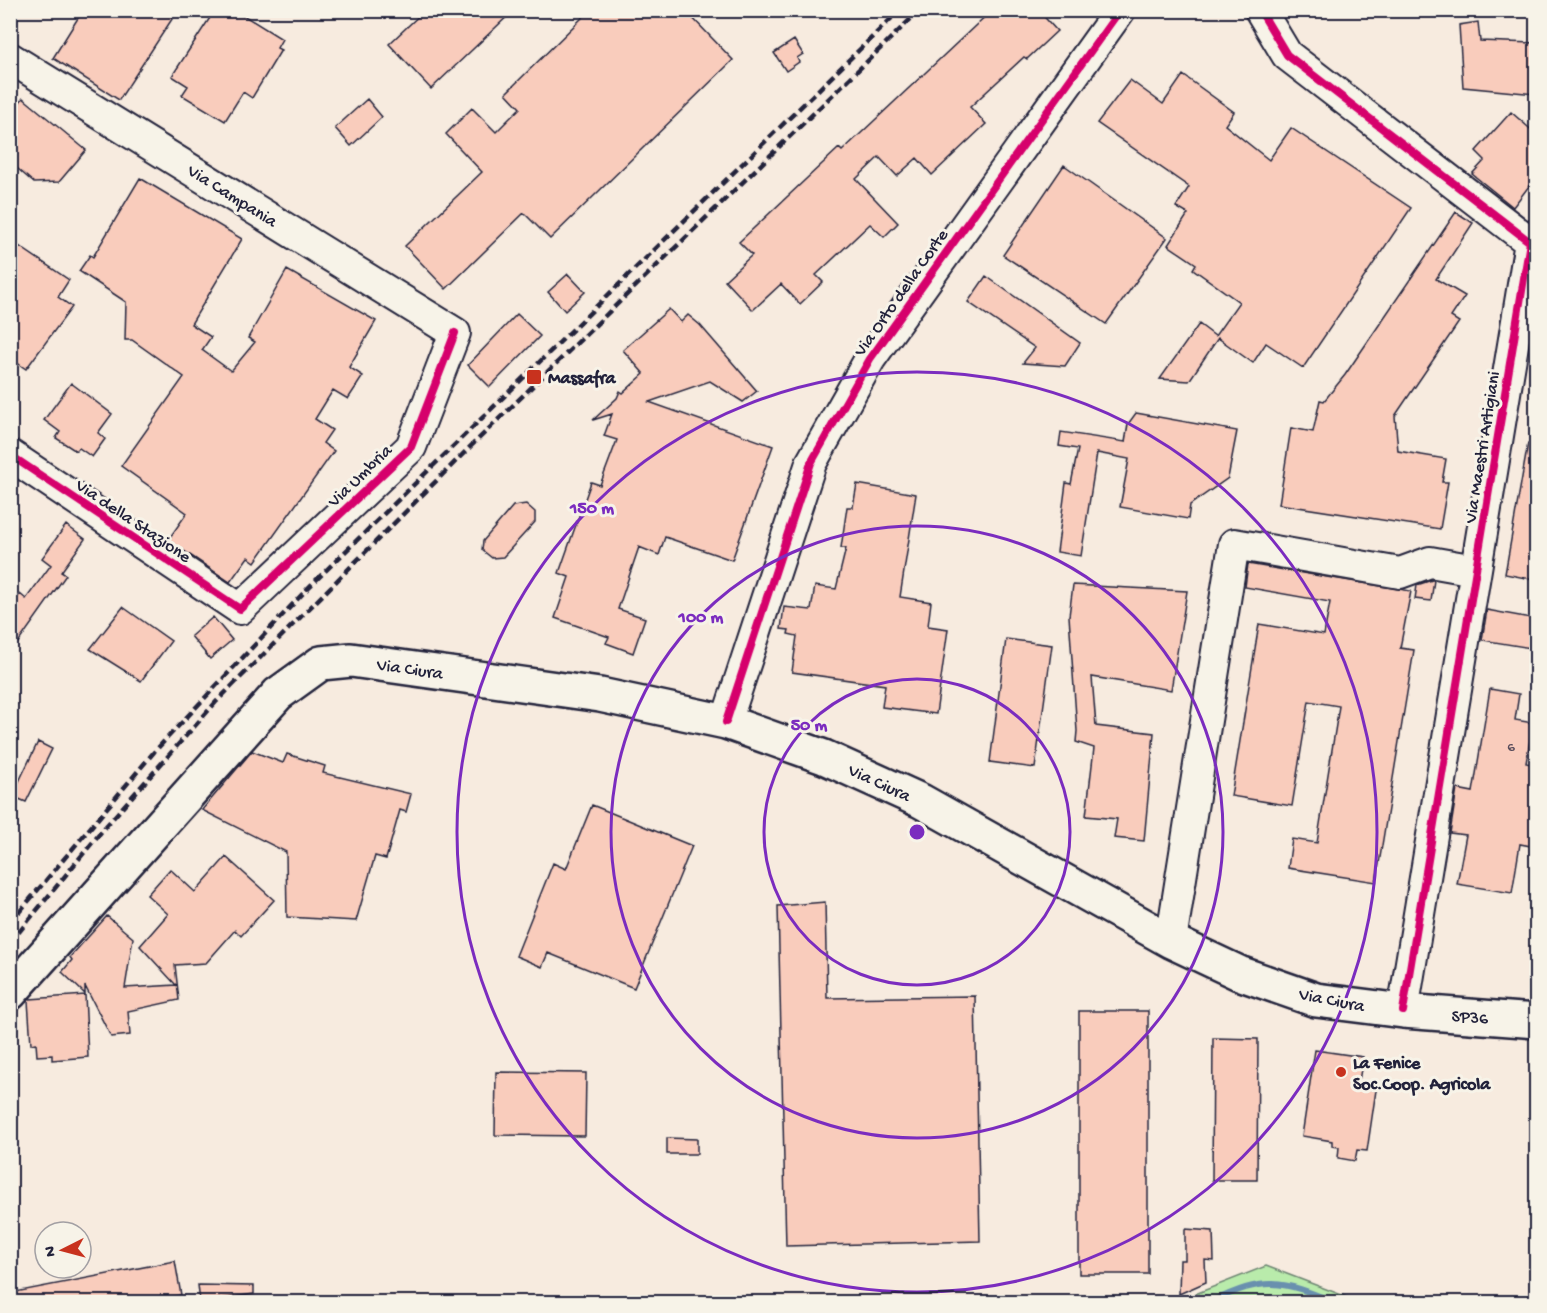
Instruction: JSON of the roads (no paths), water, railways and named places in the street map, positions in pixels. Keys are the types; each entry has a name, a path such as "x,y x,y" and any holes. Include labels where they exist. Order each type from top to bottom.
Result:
{"main road":[{"name":"Via Ciura","path":"10,993 278,694 321,663 351,660 588,693 726,722 824,757 921,801 1171,941 1239,973 1317,999 1402,1011"},
{"name":"SP36","path":"1402,1011 1536,1021"}],"street":[{"name":"Via Orto della Corte","path":"726,722 811,463 870,359 1120,10"},
{"name":"Via Maestri Artigiani","path":"1260,10 1287,55 1530,242 1402,1011"},
{"name":"Via Campania","path":"10,58 455,333"},
{"name":"Via Umbria","path":"240,609 411,447 455,333"},
{"name":"Via della Stazione","path":"10,455 240,609"},
{"path":"1171,941 1234,544 1400,573 1430,562 1475,570"}],"waterway":[{"path":"1212,1302 1246,1288 1273,1284 1300,1289 1334,1302"}],"railway":[{"path":"10,923 154,752 309,587 900,10"},
{"path":"10,943 106,826 216,702 468,449 920,10"}],"place":[{"name":"Massafra","path":"534,377"},
{"name":"La Fenice Soc.Coop. Agricola","path":"1341,1072"}]}
